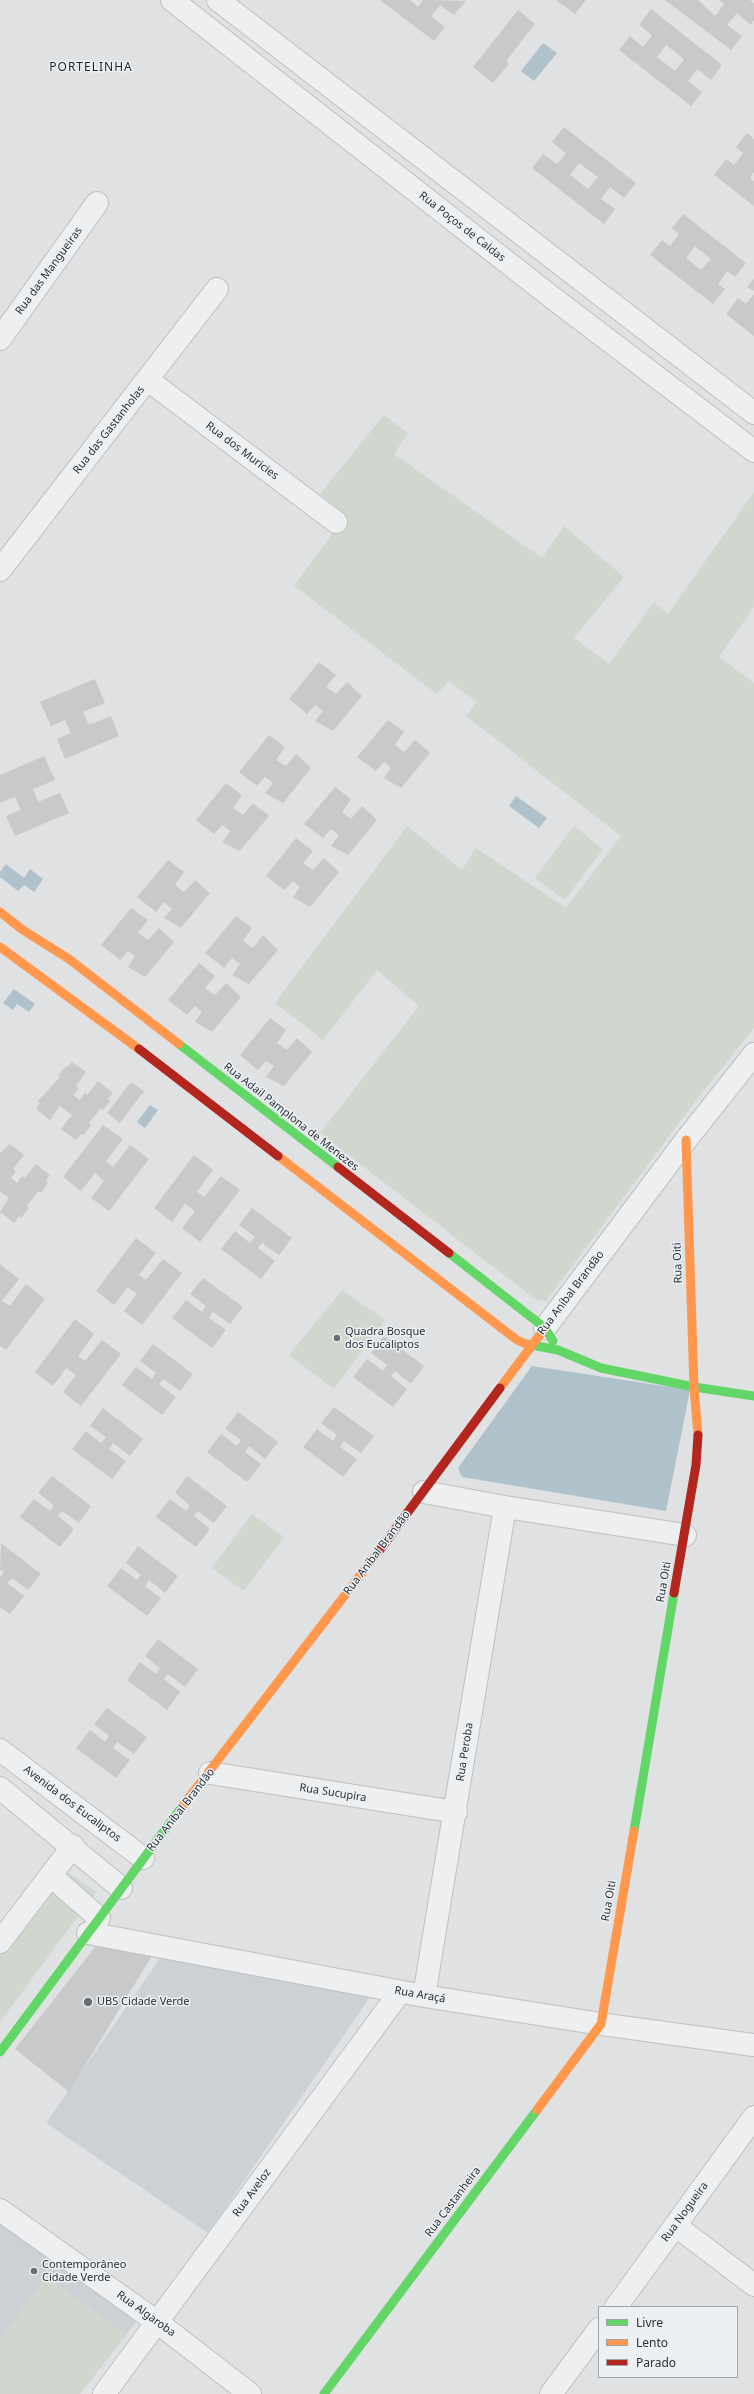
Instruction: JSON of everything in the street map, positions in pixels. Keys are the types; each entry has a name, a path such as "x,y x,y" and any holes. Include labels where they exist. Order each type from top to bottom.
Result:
{"street":[{"name":"Rua Poços de Caldas","path":"172,0 549,295 754,451"},
{"path":"218,0 754,412"},
{"name":"Rua das Mangueiras","path":"0,338 97,204"},
{"name":"Rua das Gastanholas","path":"0,570 217,290"},
{"name":"Rua dos Muricies","path":"148,380 336,522"},
{"name":"Rua Adail Pamplona de Menezes","path":"0,912 69,959 149,1026 379,1199 545,1328 558,1350"},
{"path":"0,947 137,1044 332,1198 517,1340 532,1346 558,1350 600,1368 694,1387 754,1396"},
{"name":"Rua Aníbal Brandão","path":"0,2052 143,1858 210,1773 424,1492 686,1140 754,1054"},
{"name":"Rua Oiti","path":"600,2024 685,1534 698,1436 694,1387 686,1140"},
{"path":"276,1154 287,1154 304,1168 313,1165 322,1156"},
{"path":"332,1198 343,1187 370,1199 379,1199"},
{"path":"424,1492 505,1507 685,1534"},
{"name":"Rua Peroba","path":"424,1996 456,1812 505,1507"},
{"name":"Avenida dos Eucaliptos","path":"0,1750 143,1858"},
{"name":"Rua Sucupira","path":"210,1773 456,1812"},
{"path":"0,1788 73,1846 121,1888"},
{"path":"0,1942 73,1846"},
{"path":"51,1876 94,1926"},
{"name":"Rua Araçá","path":"94,1926 400,1992 600,2024 754,2045"},
{"name":"Rua Aveloz","path":"104,2394 400,1992"},
{"name":"Rua Castanheira","path":"324,2394 600,2024"},
{"name":"Rua Nogueira","path":"617,2306 754,2117"},
{"name":"Rua Algaroba","path":"0,2210 158,2322 250,2394"},
{"path":"676,2226 754,2285"},
{"path":"551,2394 598,2331"}],"shaded area":[{"path":"384,415 408,433 394,454 542,558 564,526 624,577 574,638 609,664 654,602 668,614 754,492 754,607 719,657 754,683 754,1028 694,1103 546,1301 536,1300 320,1133 419,1006 377,970 323,1040 275,1003 407,826 462,870 476,848 566,908 621,836 466,716 477,702 449,681 437,694 294,586 346,515 320,494"},
{"path":"574,826 603,849 565,900 535,878"},
{"name":"Quadra Bosque dos Eucaliptos","path":"342,1290 385,1320 334,1389 289,1355"},
{"path":"252,1514 284,1537 244,1591 212,1568"},
{"path":"66,1871 96,1892 0,2022 0,1955"},
{"path":"163,1954 375,1990 208,2233 46,2123"},
{"name":"Contemporâneo Cidade Verde","path":"0,2220 136,2322 80,2394 0,2394"},
{"name":"Contemporâneo Cidade Verde","path":"46,2276 126,2334 80,2394 0,2394 0,2340"}],"water":[{"path":"543,43 557,53 534,81 521,71"},
{"path":"516,796 547,818 539,828 509,806"},
{"path":"6,864 24,878 30,869 43,879 34,892 24,885 18,891 0,877 0,872"},
{"path":"14,989 35,1004 29,1012 17,1004 13,1010 3,1003"},
{"path":"150,1105 158,1110 145,1128 137,1122"},
{"path":"532,1366 690,1390 666,1511 462,1477 458,1468"}],"building":[{"path":"380,0 410,0 418,7 423,0 466,1 454,15 440,5 431,16 445,27 434,41"},
{"path":"556,0 586,0 575,14"},
{"path":"665,0 698,0 715,16 724,4 719,0 750,0 754,3 754,20 751,25 737,13 727,25 742,36 731,50"},
{"path":"651,9 722,65 711,80 697,69 688,81 702,92 691,106 619,50 630,36 643,47 652,35 639,25","holes":["666,45 684,59 675,71 657,57"]},
{"path":"518,10 535,24 506,61 509,64 493,83 473,67"},
{"path":"564,127 636,183 624,198 610,187 601,199 615,209 604,224 532,168 543,154 557,164 566,153 552,142","holes":["579,163 598,177 588,189 570,175"]},
{"path":"747,133 754,139 754,172 750,178 754,181 754,206 714,175 726,159 734,165 743,153 736,147"},
{"path":"683,214 746,263 735,277 727,271 718,284 725,289 713,304 650,255 662,240 670,246 679,234 672,228","holes":["695,246 711,259 701,270 686,258"]},
{"path":"754,279 754,291 747,287"},
{"path":"754,294 754,336 726,314 738,298 746,304"},
{"path":"319,662 336,675 326,687 336,694 347,682 362,696 333,731 315,721 323,711 315,705 307,714 289,699"},
{"path":"95,679 105,703 83,712 89,725 111,716 119,736 65,759 57,739 71,733 65,720 51,726 40,702"},
{"path":"388,720 404,732 395,745 404,752 415,740 430,753 401,788 384,778 391,768 384,762 376,771 357,757"},
{"path":"269,735 285,747 276,760 286,766 296,754 311,768 283,803 265,793 273,783 265,777 257,786 239,772"},
{"path":"44,756 55,780 33,789 38,802 60,793 69,813 15,836 6,816 21,810 15,797 0,803 0,775"},
{"path":"226,783 242,795 233,808 243,815 253,803 269,816 240,851 222,842 230,831 222,825 214,834 196,820"},
{"path":"335,787 351,799 342,812 351,819 362,806 377,820 348,855 331,846 339,835 331,829 323,838 304,824"},
{"path":"296,838 313,851 303,863 313,870 324,858 339,872 310,907 293,897 300,887 293,881 284,890 266,876"},
{"path":"168,860 184,872 175,885 184,892 195,880 210,893 181,928 164,918 172,909 164,902 156,912 137,897"},
{"path":"131,908 148,920 138,933 148,940 159,928 174,942 145,977 128,967 135,956 128,951 120,960 101,945"},
{"path":"236,916 252,928 243,941 253,948 263,935 278,950 249,984 232,975 240,964 232,958 224,968 205,953"},
{"path":"199,963 215,976 205,988 215,995 226,983 241,997 212,1032 195,1022 202,1012 195,1006 187,1015 168,1000"},
{"path":"270,1018 286,1030 277,1043 287,1050 297,1038 312,1052 284,1086 266,1077 274,1066 266,1061 258,1070 240,1055"},
{"path":"72,1062 86,1072 76,1086 79,1088 73,1095 80,1100 85,1093 87,1095 98,1081 113,1093 108,1099 110,1101 103,1110 101,1108 89,1123 91,1125 84,1135 81,1134 76,1140 61,1129 72,1115 60,1106 50,1120 36,1109 40,1103 38,1101 60,1077 58,1076 66,1066 67,1067"},
{"path":"131,1082 144,1091 120,1123 107,1113"},
{"path":"103,1125 123,1139 106,1161 113,1167 130,1145 149,1159 109,1211 91,1198 104,1181 95,1173 81,1191 63,1177"},
{"path":"10,1144 24,1155 13,1169 16,1171 11,1178 17,1183 22,1176 25,1178 36,1164 50,1175 46,1181 48,1183 41,1193 38,1191 27,1206 29,1208 21,1218 19,1216 14,1223 0,1212 9,1198 0,1191 0,1153"},
{"path":"194,1155 213,1170 197,1192 204,1197 221,1176 240,1190 200,1242 182,1228 195,1211 185,1204 172,1222 154,1208"},
{"path":"252,1208 292,1238 279,1255 262,1243 258,1248 275,1261 261,1279 221,1249 235,1231 250,1243 255,1237 239,1225"},
{"path":"136,1238 156,1253 139,1275 146,1280 163,1259 182,1273 142,1325 124,1311 137,1294 128,1287 114,1305 96,1291"},
{"path":"0,1264 19,1279 2,1301 10,1306 26,1284 45,1299 6,1350 0,1346"},
{"path":"203,1278 243,1307 230,1324 213,1312 209,1318 226,1330 212,1348 172,1318 186,1300 202,1312 206,1306 190,1294"},
{"path":"75,1319 94,1334 78,1356 85,1361 102,1340 121,1354 81,1406 63,1392 76,1375 66,1368 53,1386 35,1372"},
{"path":"384,1336 424,1366 411,1384 395,1371 391,1376 407,1389 393,1407 353,1377 367,1359 383,1371 387,1365 371,1353"},
{"path":"153,1344 193,1374 180,1391 163,1379 159,1384 176,1397 162,1415 122,1385 136,1367 152,1379 156,1373 140,1361"},
{"path":"334,1407 374,1436 361,1453 344,1441 340,1447 357,1459 343,1477 303,1447 317,1429 333,1441 337,1435 321,1423"},
{"path":"103,1408 143,1439 130,1456 113,1443 109,1449 126,1461 112,1479 72,1449 86,1431 101,1443 106,1437 90,1426"},
{"path":"238,1412 278,1442 265,1459 249,1446 245,1452 261,1464 247,1482 207,1452 221,1434 237,1446 241,1440 225,1429"},
{"path":"52,1476 91,1506 79,1523 62,1511 58,1516 74,1529 60,1547 20,1517 34,1499 50,1511 54,1505 38,1493"},
{"path":"187,1476 227,1506 214,1523 198,1511 194,1516 210,1529 196,1547 156,1517 170,1499 186,1511 190,1505 175,1493"},
{"path":"1,1543 41,1574 28,1590 12,1578 7,1583 24,1596 10,1614 0,1607 0,1577 4,1572 0,1570"},
{"path":"138,1546 178,1576 165,1593 149,1580 145,1586 161,1598 147,1616 107,1586 121,1568 137,1580 141,1575 126,1563"},
{"path":"158,1639 198,1669 185,1687 168,1674 164,1679 180,1692 167,1710 127,1680 140,1662 156,1674 160,1668 145,1656"},
{"path":"107,1708 147,1737 134,1754 117,1742 113,1748 130,1760 116,1778 76,1748 90,1730 105,1742 109,1736 94,1724"},
{"name":"UBS Cidade Verde","path":"95,1947 153,1954 69,2092 15,2049"}],"traffic: fast":[{"path":"179,1044 338,1167"},
{"path":"449,1253 545,1328 553,1341"},
{"path":"526,1344 558,1350 601,1368 694,1387 754,1396"},
{"path":"634,1831 674,1593"},
{"path":"0,2052 184,1804"},
{"path":"324,2394 537,2110"}],"traffic: slow":[{"path":"0,912 23,930 69,959 179,1044"},
{"path":"0,947 139,1049"},
{"path":"686,1140 694,1387 698,1435"},
{"path":"278,1156 517,1340 526,1344"},
{"path":"500,1388 545,1328"},
{"path":"184,1804 379,1551"},
{"path":"537,2110 601,2024 634,1831"}],"traffic: jam":[{"path":"139,1049 278,1156"},
{"path":"338,1167 449,1253"},
{"path":"379,1551 500,1388"},
{"path":"674,1593 696,1465 698,1435"}],"place":[{"name":"Quadra Bosque dos Eucaliptos","path":"337,1338"},
{"name":"UBS Cidade Verde","path":"88,2002"},
{"name":"Contemporâneo Cidade Verde","path":"34,2271"}],"district":[{"name":"PORTELINHA","path":"91,68"}]}
